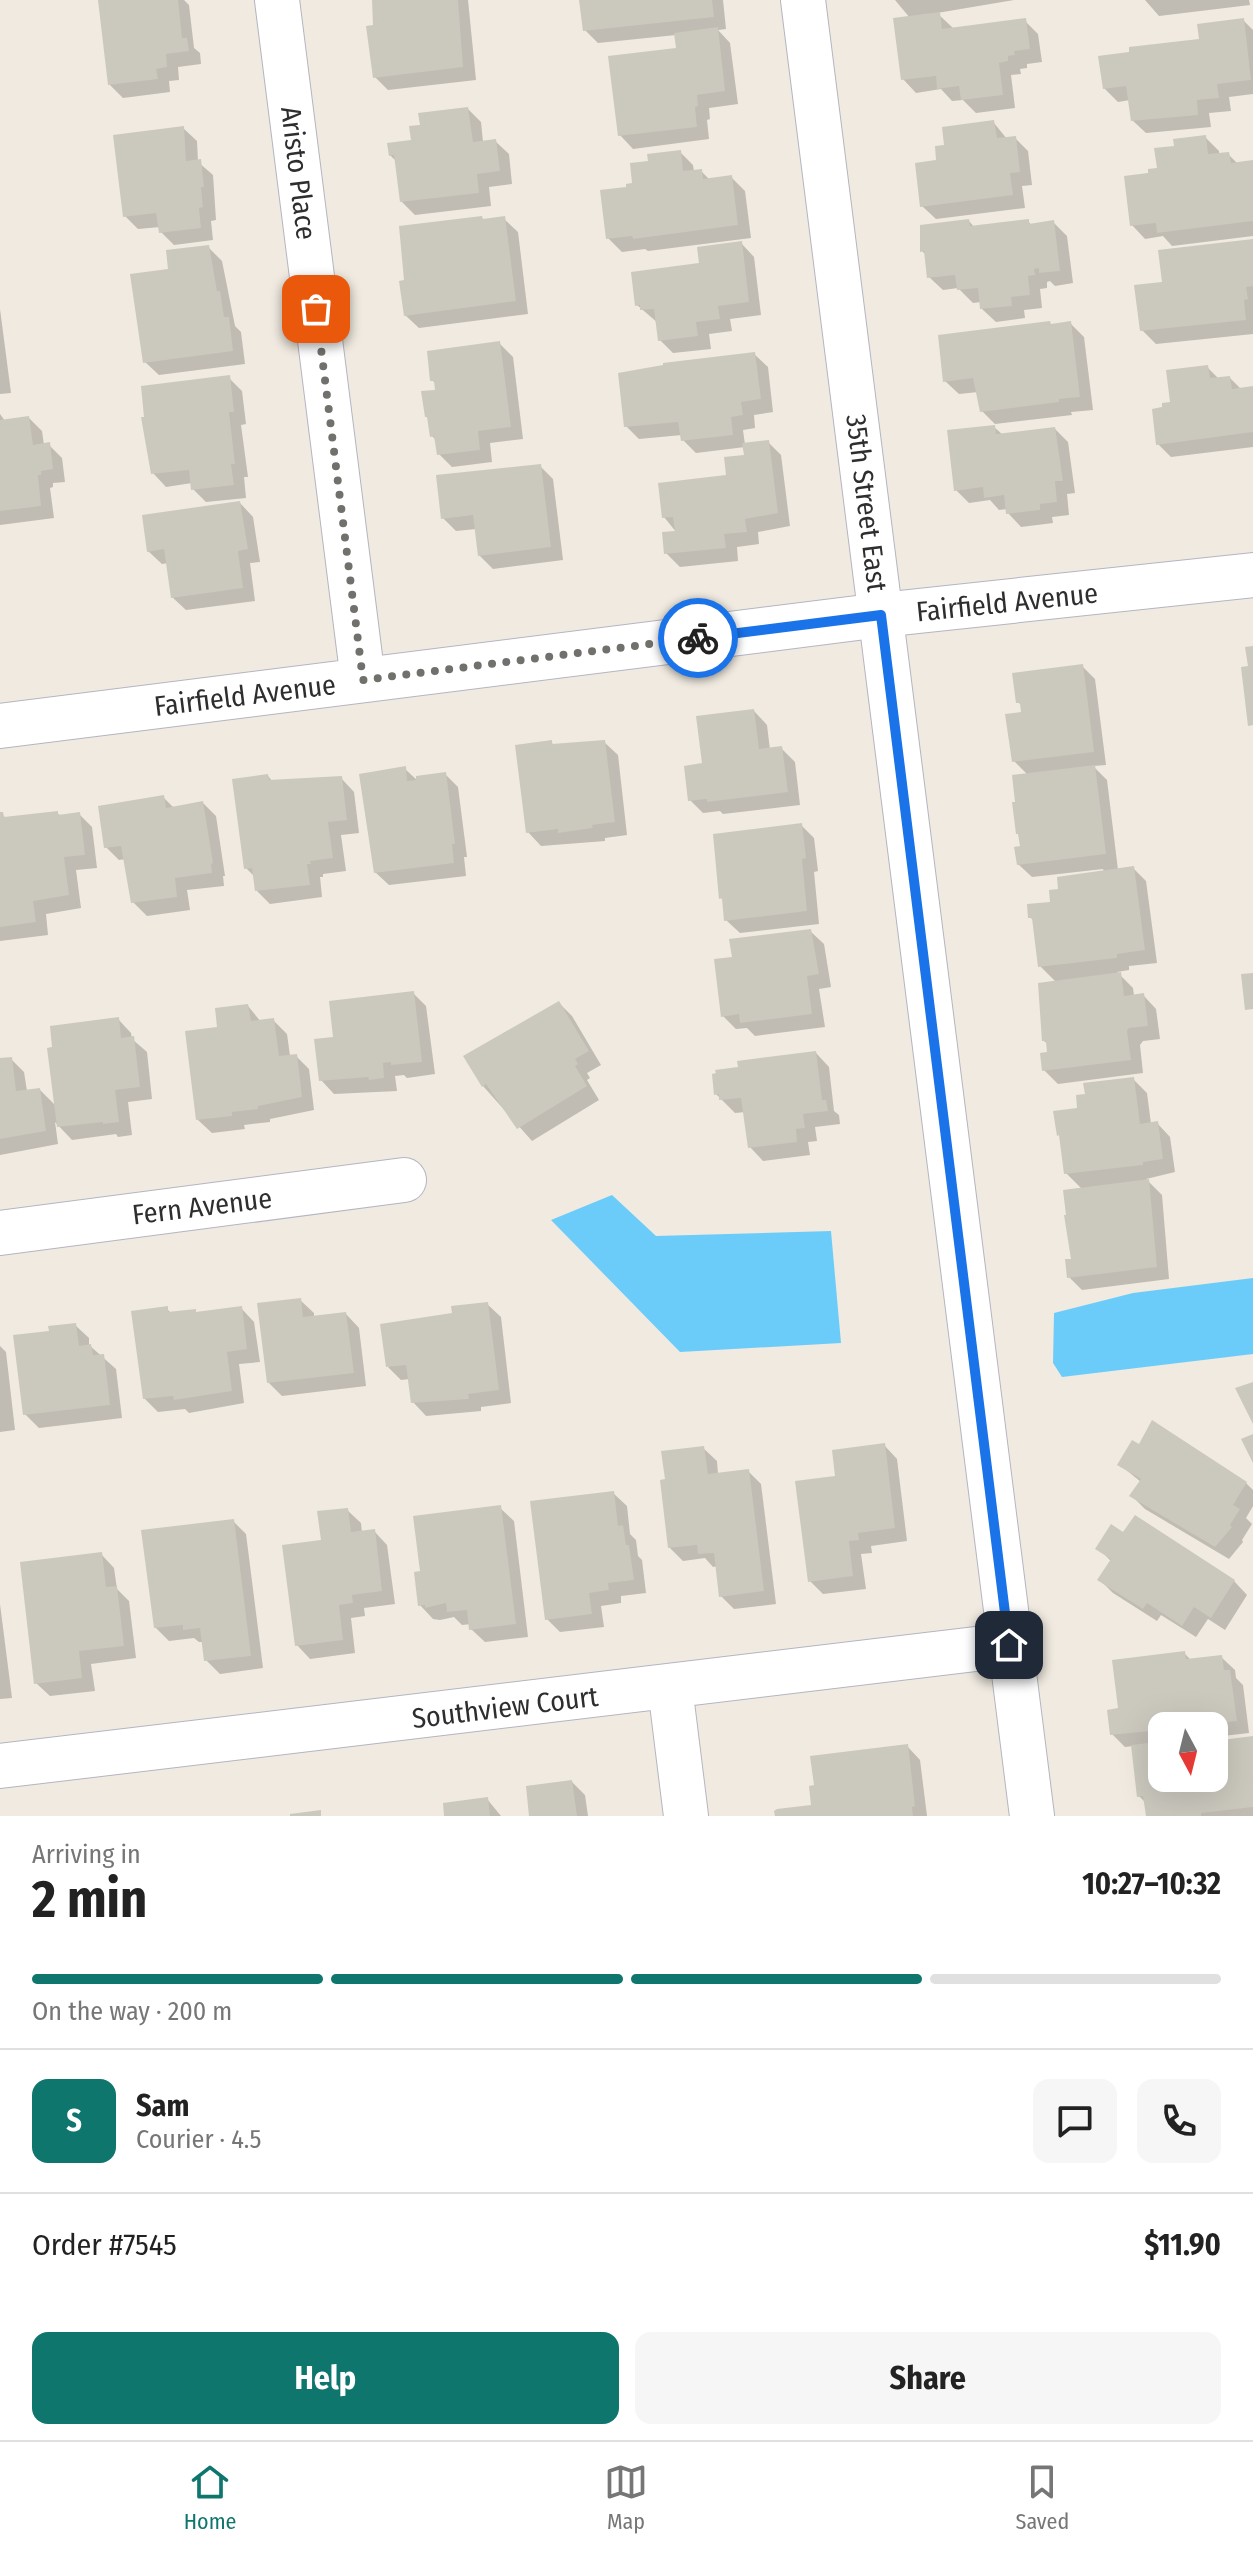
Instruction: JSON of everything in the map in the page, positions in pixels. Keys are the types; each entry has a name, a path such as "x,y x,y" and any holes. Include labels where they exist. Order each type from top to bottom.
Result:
{"street":[{"name":"Aristo Place","path":"277,0 363,680"},
{"name":"35th Street East","path":"803,0 1032,1816"},
{"name":"Fairfield Avenue","path":"0,726 881,615 1253,575"},
{"name":"Fern Avenue","path":"0,1233 404,1180"},
{"name":"Southview Court","path":"0,1766 1009,1645"},
{"path":"670,1687 686,1816"}],"water":[{"path":"612,1195 656,1236 831,1231 841,1343 680,1352 551,1220"},
{"path":"1253,1278 1253,1354 1062,1377 1053,1363 1054,1313 1133,1293"}],"building":[{"path":"98,0 178,0 182,38 187,38 189,51 166,54 167,67 156,69 158,79 108,85"},
{"path":"372,0 458,0 463,67 373,78 366,26 373,25"},
{"path":"579,0 712,0 714,17 583,31"},
{"path":"940,12 942,29 1026,18 1030,49 1014,51 1015,55 1008,56 1008,61 999,63 1003,95 961,100 959,86 937,89 936,76 901,80 893,18"},
{"path":"1244,18 1251,80 1217,84 1219,98 1197,100 1198,115 1131,121 1126,86 1103,89 1098,56 1129,52 1129,47 1199,39 1197,24"},
{"path":"718,27 725,91 697,95 697,127 618,136 608,56 676,48 674,33"},
{"path":"468,107 473,142 496,139 500,171 477,174 479,193 400,202 394,155 389,156 387,143 411,140 409,126 420,125 418,113"},
{"path":"994,120 997,138 1016,136 1020,172 1010,173 1013,195 920,207 915,163 936,160 935,146 944,145 942,127"},
{"path":"184,126 186,161 201,159 204,187 201,187 203,207 199,208 201,228 159,233 156,213 123,217 113,135"},
{"path":"1206,135 1208,154 1229,152 1231,163 1253,160 1253,221 1157,233 1156,223 1130,226 1124,176 1148,173 1148,169 1157,168 1154,148 1174,146 1173,139"},
{"path":"681,150 683,171 702,169 703,179 732,175 738,225 633,239 632,236 606,239 600,190 626,187 626,184 632,183 630,163 648,161 647,154"},
{"path":"482,216 483,219 505,216 516,301 404,316 399,281 404,280 399,226"},
{"path":"969,219 970,226 1029,219 1029,224 1054,220 1060,271 1039,273 1039,268 1034,269 1035,275 1028,276 1030,295 1011,297 1012,306 980,309 978,288 957,290 955,275 927,278 924,251 920,252 920,225"},
{"path":"1253,239 1253,286 1246,287 1246,320 1140,331 1134,285 1162,282 1158,250"},
{"path":"742,241 749,302 718,306 720,319 696,322 698,336 658,341 654,309 640,310 640,305 635,306 631,272 699,263 697,247"},
{"path":"209,245 224,317 229,317 233,351 143,363 130,274 168,269 166,250"},
{"path":"1050,321 1051,324 1071,321 1080,397 980,412 973,378 943,382 938,335"},
{"path":"500,341 511,427 478,431 480,450 437,455 434,436 430,437 425,417 421,391 435,390 434,381 430,381 427,351"},
{"path":"755,352 761,399 741,402 743,415 731,417 733,435 681,441 678,422 624,427 618,373 663,363"},
{"path":"1208,365 1210,378 1230,376 1232,389 1253,386 1253,432 1156,445 1152,409 1170,402 1166,370"},
{"path":"230,375 234,412 229,412 235,464 231,464 234,485 191,490 189,470 151,474 141,417 144,417 141,386"},
{"path":"29,416 33,445 50,442 53,469 41,471 38,475 41,506 0,511 0,420"},
{"path":"995,425 996,434 1055,427 1063,481 1055,481 1057,502 1040,504 1040,510 1006,514 1004,495 984,498 983,487 954,491 947,430"},
{"path":"769,440 778,513 745,519 747,532 724,534 726,548 664,554 662,532 675,531 673,517 662,518 658,483 726,475 724,457 744,455 742,443"},
{"path":"541,464 551,547 478,556 473,515 441,519 436,475"},
{"path":"240,501 248,549 238,551 243,588 171,598 164,549 147,552 142,515"},
{"path":"1253,646 1253,725 1248,726 1241,667 1248,666 1245,647"},
{"path":"1083,664 1094,752 1012,762 1005,714 1021,712 1020,703 1016,703 1012,673"},
{"path":"754,709 759,749 782,746 788,792 707,802 707,799 688,801 684,766 702,763 696,716"},
{"path":"552,740 552,744 605,740 615,822 558,833 558,829 526,833 515,745"},
{"path":"1095,765 1106,854 1017,865 1014,847 1020,846 1012,802 1015,802 1012,775"},
{"path":"406,766 407,781 416,780 416,776 446,772 455,844 452,844 454,863 374,873 359,774"},
{"path":"268,774 269,780 342,776 347,820 328,822 333,858 307,864 310,885 255,891 252,868 244,869 232,779"},
{"path":"164,795 166,808 203,801 212,873 175,878 177,897 131,903 121,846 104,848 98,806"},
{"path":"58,811 58,815 80,812 85,855 64,857 69,895 33,901 36,922 0,927 0,812 4,817"},
{"path":"802,823 807,911 724,921 713,834"},
{"path":"1134,866 1145,950 1117,954 1117,958 1038,967 1032,918 1028,918 1027,904 1050,902 1049,890 1058,889 1057,877"},
{"path":"811,929 819,974 807,976 812,1014 740,1023 739,1014 721,1017 714,959 732,957 729,939"},
{"path":"1121,972 1124,996 1144,993 1148,1026 1129,1028 1127,1031 1131,1060 1042,1071 1040,1053 1047,1052 1046,1041 1042,1041 1038,983"},
{"path":"1253,973 1253,1009 1245,1010 1241,974"},
{"path":"414,991 422,1062 383,1063 384,1078 319,1081 314,1039 333,1037 329,1001"},
{"path":"559,1001 589,1051 575,1059 578,1064 575,1066 587,1086 517,1129 486,1084 482,1087 463,1056"},
{"path":"248,1004 251,1021 274,1018 279,1056 297,1054 302,1097 258,1106 258,1109 232,1112 232,1116 196,1120 185,1031 217,1027 215,1008"},
{"path":"119,1017 121,1038 134,1036 140,1087 115,1090 119,1122 57,1127 47,1048 52,1047 50,1026"},
{"path":"816,1051 822,1100 826,1100 828,1111 803,1114 805,1128 796,1129 797,1142 748,1148 741,1098 719,1100 719,1094 714,1095 712,1074 716,1073 715,1070 738,1067 737,1061"},
{"path":"12,1057 16,1091 40,1088 46,1131 0,1139 0,1058"},
{"path":"1134,1077 1140,1124 1158,1121 1163,1159 1143,1162 1143,1165 1064,1174 1053,1111 1077,1108 1076,1095 1085,1094 1083,1083"},
{"path":"1149,1179 1157,1267 1067,1278 1065,1259 1071,1259 1063,1190"},
{"path":"301,1298 303,1317 346,1312 354,1373 267,1383 257,1303"},
{"path":"488,1302 499,1390 468,1394 469,1399 411,1403 406,1365 386,1367 380,1324 452,1313 451,1306"},
{"path":"168,1306 168,1312 196,1309 196,1312 242,1306 247,1349 227,1352 232,1391 174,1400 173,1396 143,1399 131,1311"},
{"path":"76,1323 79,1346 91,1344 93,1355 104,1354 110,1405 23,1415 13,1335 49,1331 48,1326"},
{"path":"1253,1382 1253,1424 1235,1388"},
{"path":"1152,1420 1247,1482 1233,1505 1240,1509 1230,1525 1232,1527 1215,1547 1129,1496 1141,1479 1117,1465 1132,1440 1139,1444"},
{"path":"1253,1434 1253,1463 1241,1439"},
{"path":"885,1443 895,1528 858,1533 859,1540 849,1541 853,1576 808,1582 795,1481 835,1476 832,1450"},
{"path":"704,1446 708,1474 749,1469 764,1591 719,1597 714,1553 698,1554 697,1545 668,1548 660,1480 665,1479 661,1451"},
{"path":"614,1491 618,1526 623,1525 626,1545 629,1545 634,1580 608,1583 609,1590 589,1593 592,1614 545,1620 530,1501"},
{"path":"501,1505 516,1624 469,1630 467,1610 447,1612 446,1603 425,1608 425,1605 418,1606 414,1572 420,1571 413,1516"},
{"path":"348,1508 351,1532 375,1529 382,1591 352,1595 353,1603 339,1605 343,1640 295,1646 282,1545 321,1540 317,1511"},
{"path":"1135,1515 1235,1580 1211,1618 1194,1607 1182,1626 1147,1603 1143,1609 1097,1580 1111,1559 1095,1549 1111,1524 1123,1532"},
{"path":"234,1519 251,1656 204,1661 200,1628 183,1630 183,1625 154,1628 141,1530"},
{"path":"102,1552 106,1587 117,1586 124,1646 79,1651 82,1678 34,1684 20,1562"},
{"path":"1185,1651 1186,1659 1222,1655 1224,1670 1230,1670 1237,1721 1228,1722 1228,1712 1148,1712 1148,1731 1110,1735 1107,1710 1118,1708 1112,1660"},
{"path":"1253,1736 1253,1807 1201,1813 1201,1816 1146,1816 1143,1796 1137,1797 1131,1745 1148,1743 1148,1792 1228,1792 1228,1739"},
{"path":"908,1744 915,1806 912,1807 913,1816 775,1816 777,1809 811,1805 809,1786 814,1785 810,1756"},
{"path":"572,1780 577,1816 529,1816 526,1786"},
{"path":"488,1797 490,1816 444,1816 443,1803"},
{"path":"321,1810 321,1816 290,1816 290,1814"}],"way so far":[{"path":"316,309 363,680 698,638"}],"route":[{"path":"698,638 881,615 1009,1645"}]}
